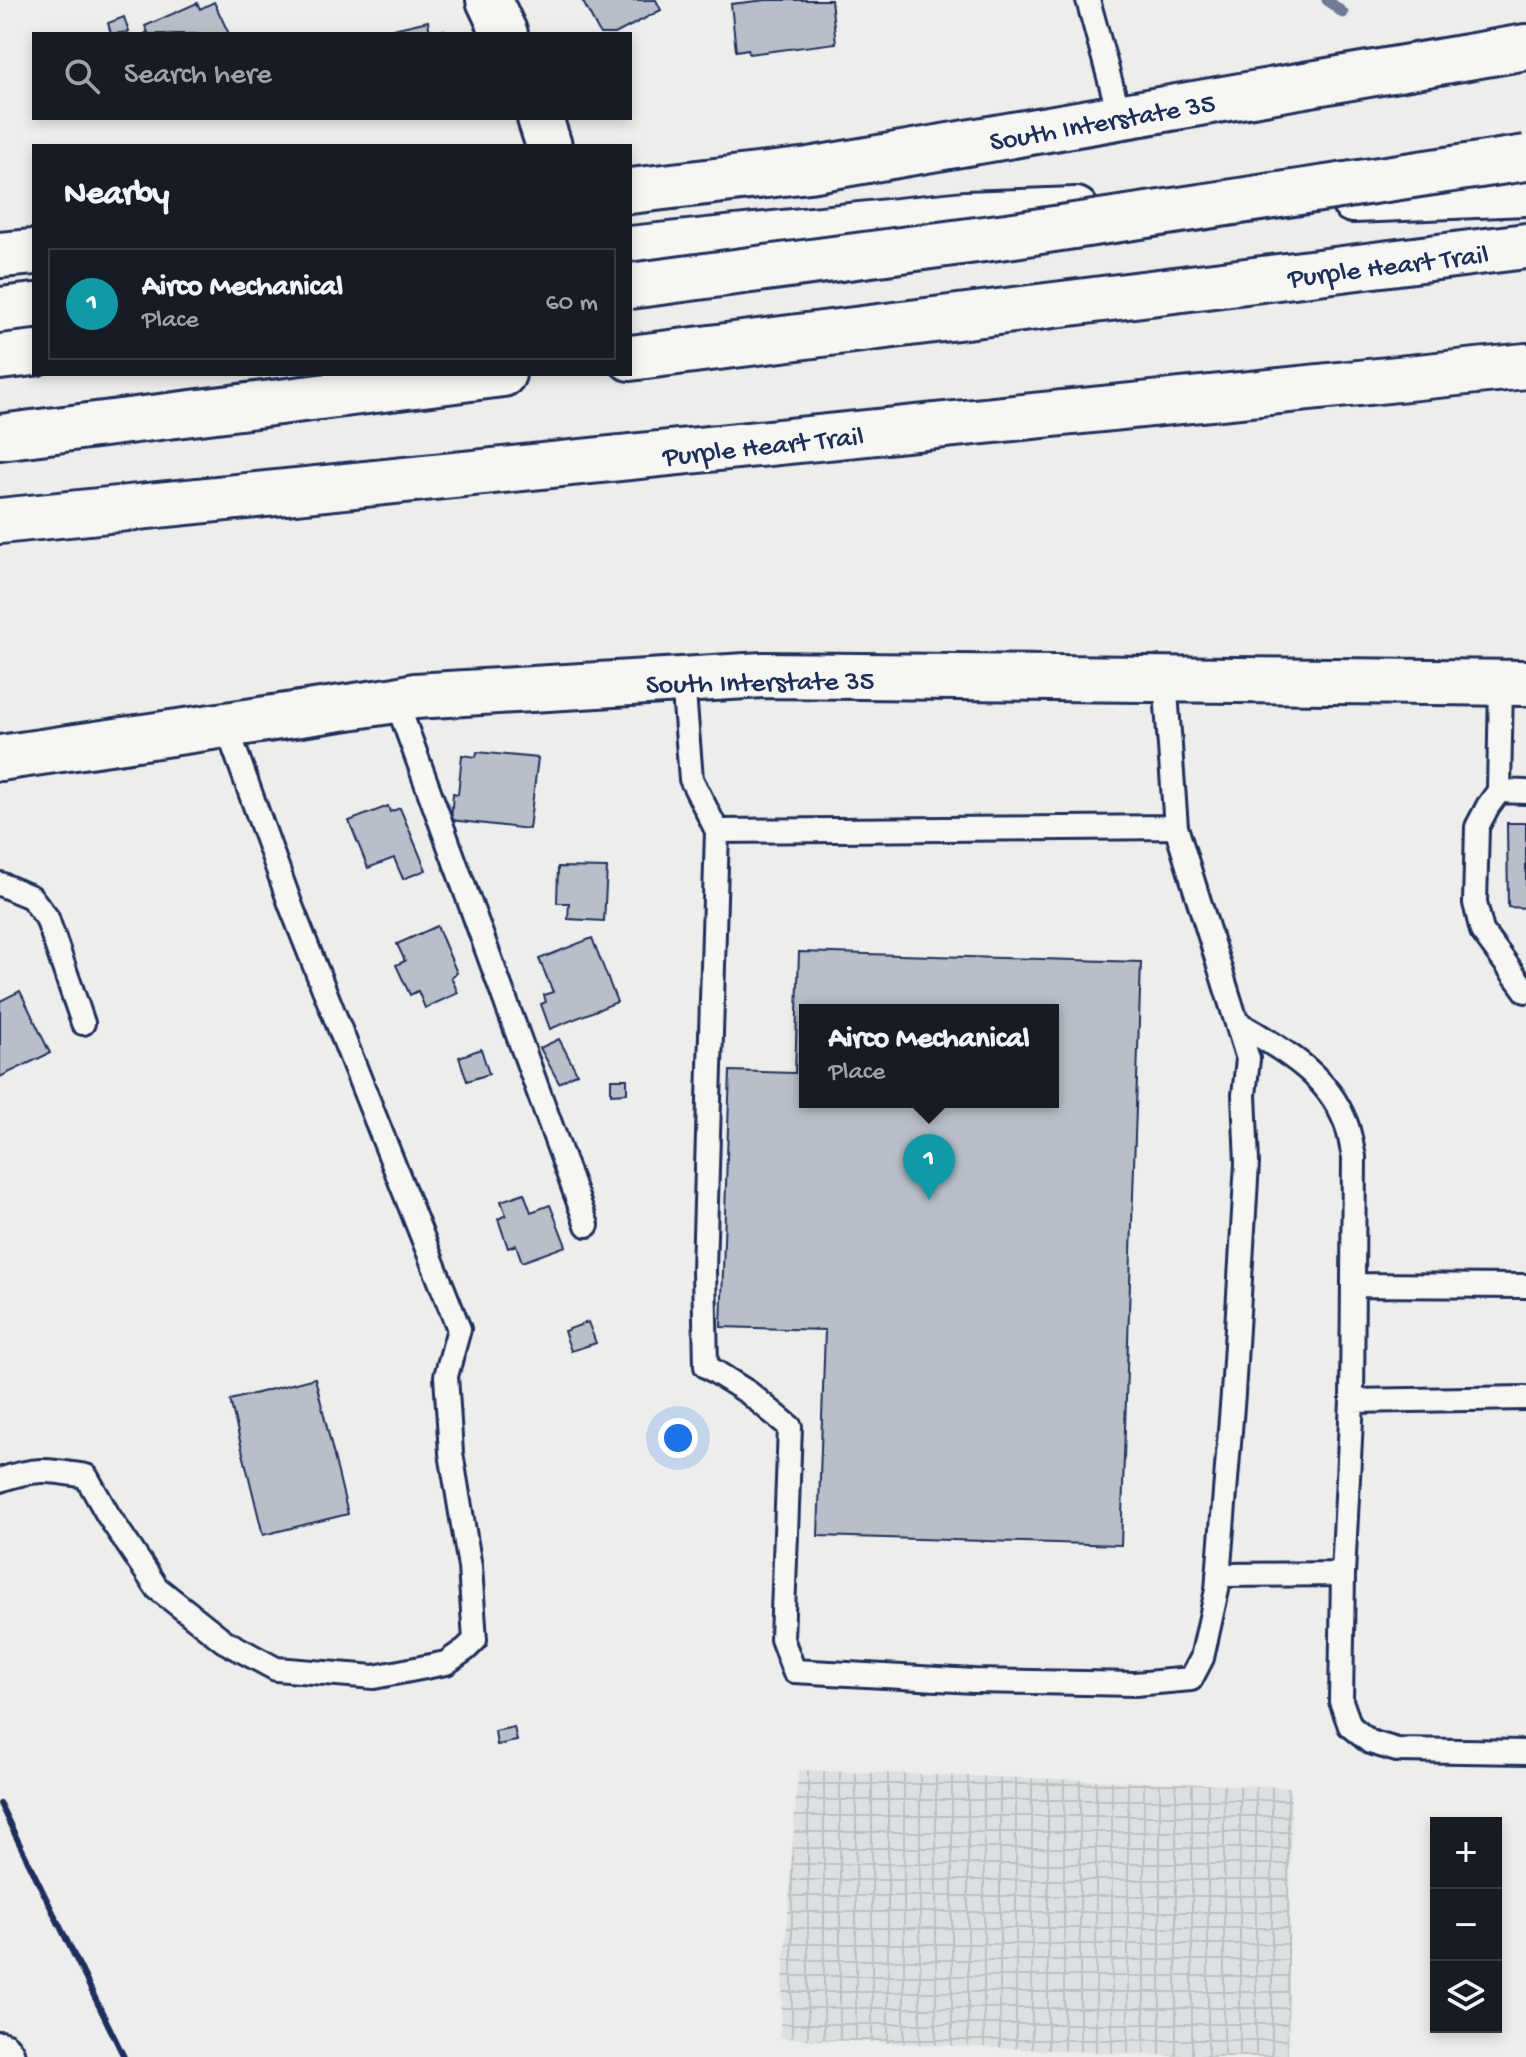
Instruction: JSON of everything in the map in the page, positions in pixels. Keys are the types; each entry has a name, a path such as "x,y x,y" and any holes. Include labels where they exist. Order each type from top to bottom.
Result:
{"main road":[{"path":"489,0 504,32"},
{"name":"South Interstate 35","path":"632,191 809,170 1526,47"},
{"path":"541,120 548,144"},
{"path":"632,286 1014,235 1526,158"},
{"path":"632,249 965,214 1526,193"},
{"name":"Purple Heart Trail","path":"632,358 1526,246"},
{"path":"0,255 32,252"},
{"path":"0,310 32,306"},
{"path":"0,357 32,353"},
{"name":"Purple Heart Trail","path":"0,521 1526,366"},
{"path":"0,437 487,376"},
{"name":"South Interstate 35","path":"0,758 415,696 763,675 1514,683"}],"lane":[{"path":"1088,0 1120,117"},
{"path":"683,680 691,779 717,831 704,1270 706,1366 749,1393 790,1427 782,1639 794,1671 974,1681 1120,1684 1191,1679 1202,1658 1217,1590 1247,1163 1244,1095 1248,1059 1176,827 1165,679"},
{"path":"1514,683 1499,791 1477,827 1475,903 1482,931 1526,991"},
{"path":"396,700 587,1225"},
{"path":"0,1480 20,1473 47,1470 86,1476 157,1588 224,1641 276,1669 374,1677 446,1663 475,1640 470,1567 451,1453 446,1376 459,1329 291,906 226,725"},
{"path":"1499,791 1526,792"},
{"path":"717,831 1176,827"},
{"path":"0,884 31,897 47,918 83,1023"},
{"path":"1237,1022 1296,1059 1326,1085 1345,1121 1354,1157 1352,1401 1343,1574 1341,1701 1350,1726 1370,1742 1397,1750 1526,1752"},
{"path":"1353,1285 1526,1286"},
{"path":"1352,1401 1526,1398"},
{"path":"1218,1575 1343,1574"}],"shaded area":[{"path":"798,1770 1291,1787 1288,2057 1199,2057 779,2038"}],"building":[{"path":"582,0 656,0 661,10 619,32 599,32"},
{"path":"766,0 831,0 836,43 749,54 748,49 736,51 731,4"},
{"path":"214,2 228,32 148,32 145,26 197,3 200,9"},
{"path":"124,17 129,32 110,32 108,23"},
{"path":"428,21 430,32 380,32"},
{"path":"477,752 538,758 529,829 451,820 453,793 458,794 462,755 476,757"},
{"path":"388,806 390,812 400,808 426,870 403,879 394,858 368,868 349,821"},
{"path":"1507,823 1526,823 1526,908 1508,907"},
{"path":"558,867 607,868 604,921 568,919 569,903 557,903"},
{"path":"437,926 457,973 451,977 458,993 425,1008 418,991 410,995 396,965 405,961 397,944"},
{"path":"592,938 617,1002 550,1029 541,1004 546,1002 544,995 553,992 539,959"},
{"path":"799,952 1141,962 1121,1545 818,1536 825,1330 721,1327 730,1071 795,1073"},
{"path":"20,991 50,1053 0,1077 0,1001"},
{"path":"559,1039 577,1073 559,1083 540,1048"},
{"path":"481,1049 489,1074 467,1081 459,1057"},
{"path":"611,1079 627,1079 627,1093 611,1094"},
{"path":"524,1193 531,1212 550,1205 566,1246 522,1262 516,1245 508,1248 498,1219 506,1215 501,1201"},
{"path":"588,1322 596,1343 571,1351 564,1331"},
{"path":"315,1378 348,1514 263,1535 230,1400"},
{"path":"514,1727 517,1741 497,1745 495,1731"}],"waterway":[{"path":"1327,0 1343,13"}],"railway":[{"path":"0,1804 124,2057"}],"place":[{"name":"Airco Mechanical","path":"929,1200"}]}
